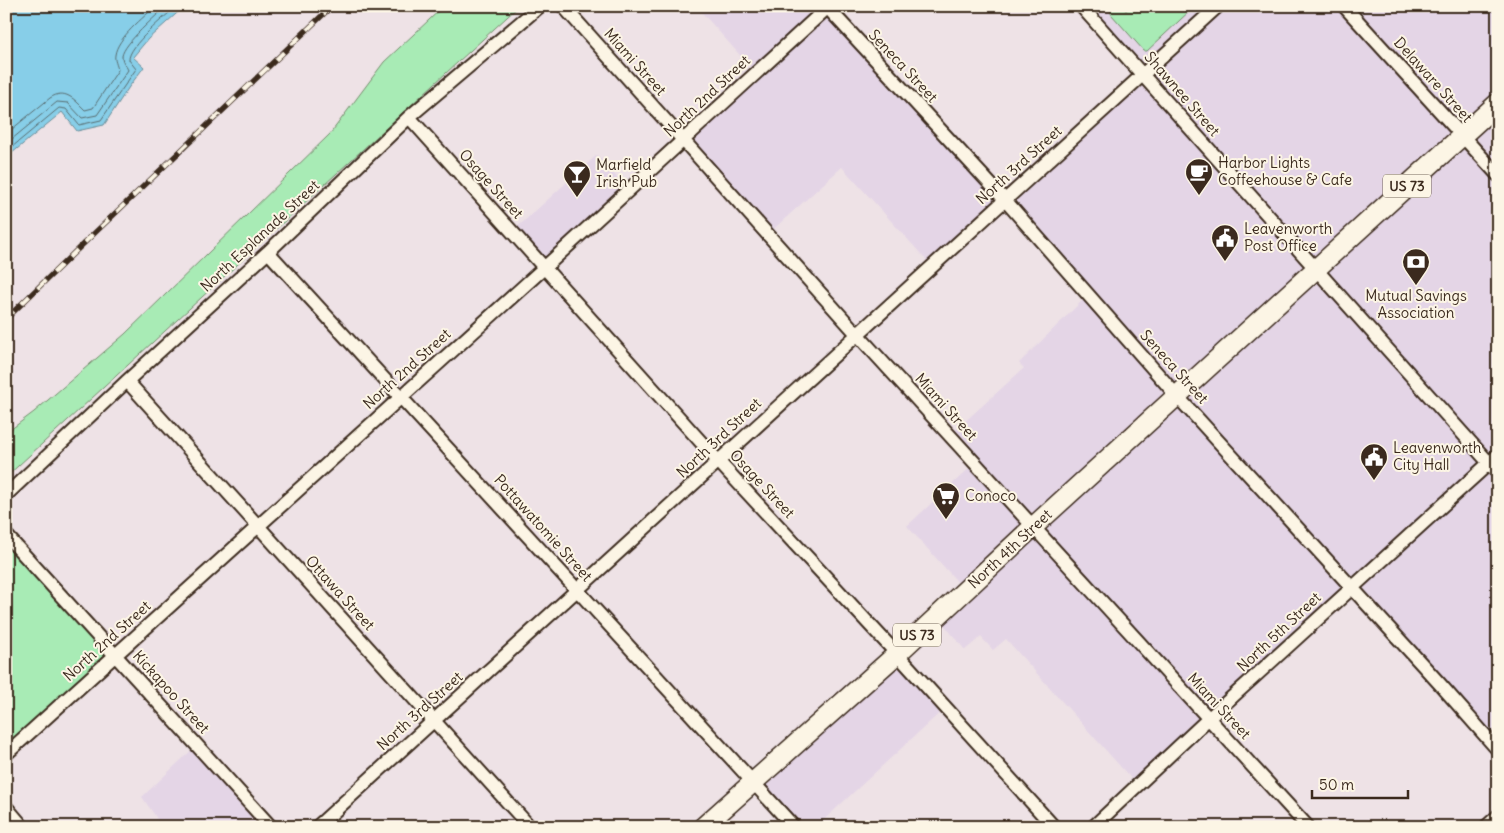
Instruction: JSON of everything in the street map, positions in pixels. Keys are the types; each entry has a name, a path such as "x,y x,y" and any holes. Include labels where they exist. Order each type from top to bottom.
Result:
{"highway":[{"name":"US 73","path":"1316,270 1498,103"},
{"name":"North 4th Street","path":"703,827 897,654 1033,527 1316,270"}],"street":[{"name":"North Esplanade Street","path":"6,495 126,381 268,252 409,117 540,6"},
{"name":"Miami Street","path":"563,6 857,334 1308,827"},
{"name":"Shawnee Street","path":"1081,6 1144,74 1316,270 1493,459 1498,473"},
{"name":"North 3rd Street","path":"317,827 1218,6"},
{"name":"Delaware Street","path":"1344,6 1498,175"},
{"name":"North 2nd Street","path":"6,754 544,268 827,7"},
{"name":"Seneca Street","path":"827,7 1004,200 1177,396 1498,750"},
{"name":"Osage Street","path":"409,117 718,461 1054,827"},
{"name":"Pottawatomie Street","path":"268,252 794,827"},
{"name":"Ottawa Street","path":"126,381 530,827"},
{"name":"North 5th Street","path":"1093,827 1351,587 1493,459"},
{"name":"Kickapoo Street","path":"6,536 271,827"},
{"path":"6,807 23,827"},
{"path":"1486,827 1498,816"}],"shaded area":[{"path":"696,6 826,6 1005,200 932,266 842,167 768,234 683,140 756,73"},
{"path":"1081,6 1498,6 1498,736 1439,683 1351,587 1137,785 1006,639 993,650 981,637 965,650 937,616 965,590 907,526 975,463 950,435 1024,368 1019,363 1088,295 1005,200 1144,74"},
{"path":"597,155 628,190 544,268 512,232"},
{"path":"897,654 945,708 816,827 794,827 753,782"},
{"path":"197,745 271,827 159,827 156,817 142,797"}],"green space":[{"path":"444,6 519,6 6,477 6,433 34,412 125,334 330,134 384,62"},
{"path":"1115,6 1121,6 1126,11 1131,6 1195,6 1147,51 1144,51 1111,14 1111,10"},
{"path":"6,535 115,655 6,754"}],"water":[{"path":"6,6 185,6 148,39 133,57 144,67 104,125 77,131 62,112 6,158"}],"railway":[{"path":"6,319 332,6"}],"place":[{"name":"Harbor Lights Coffeehouse & Cafe","path":"1199,196"},
{"name":"Marfield Irish Pub","path":"577,198"},
{"name":"Leavenworth Post Office","path":"1225,262"},
{"name":"Mutual Savings Association","path":"1416,286"},
{"name":"Leavenworth City Hall","path":"1374,481"},
{"name":"Conoco","path":"946,520"}]}
